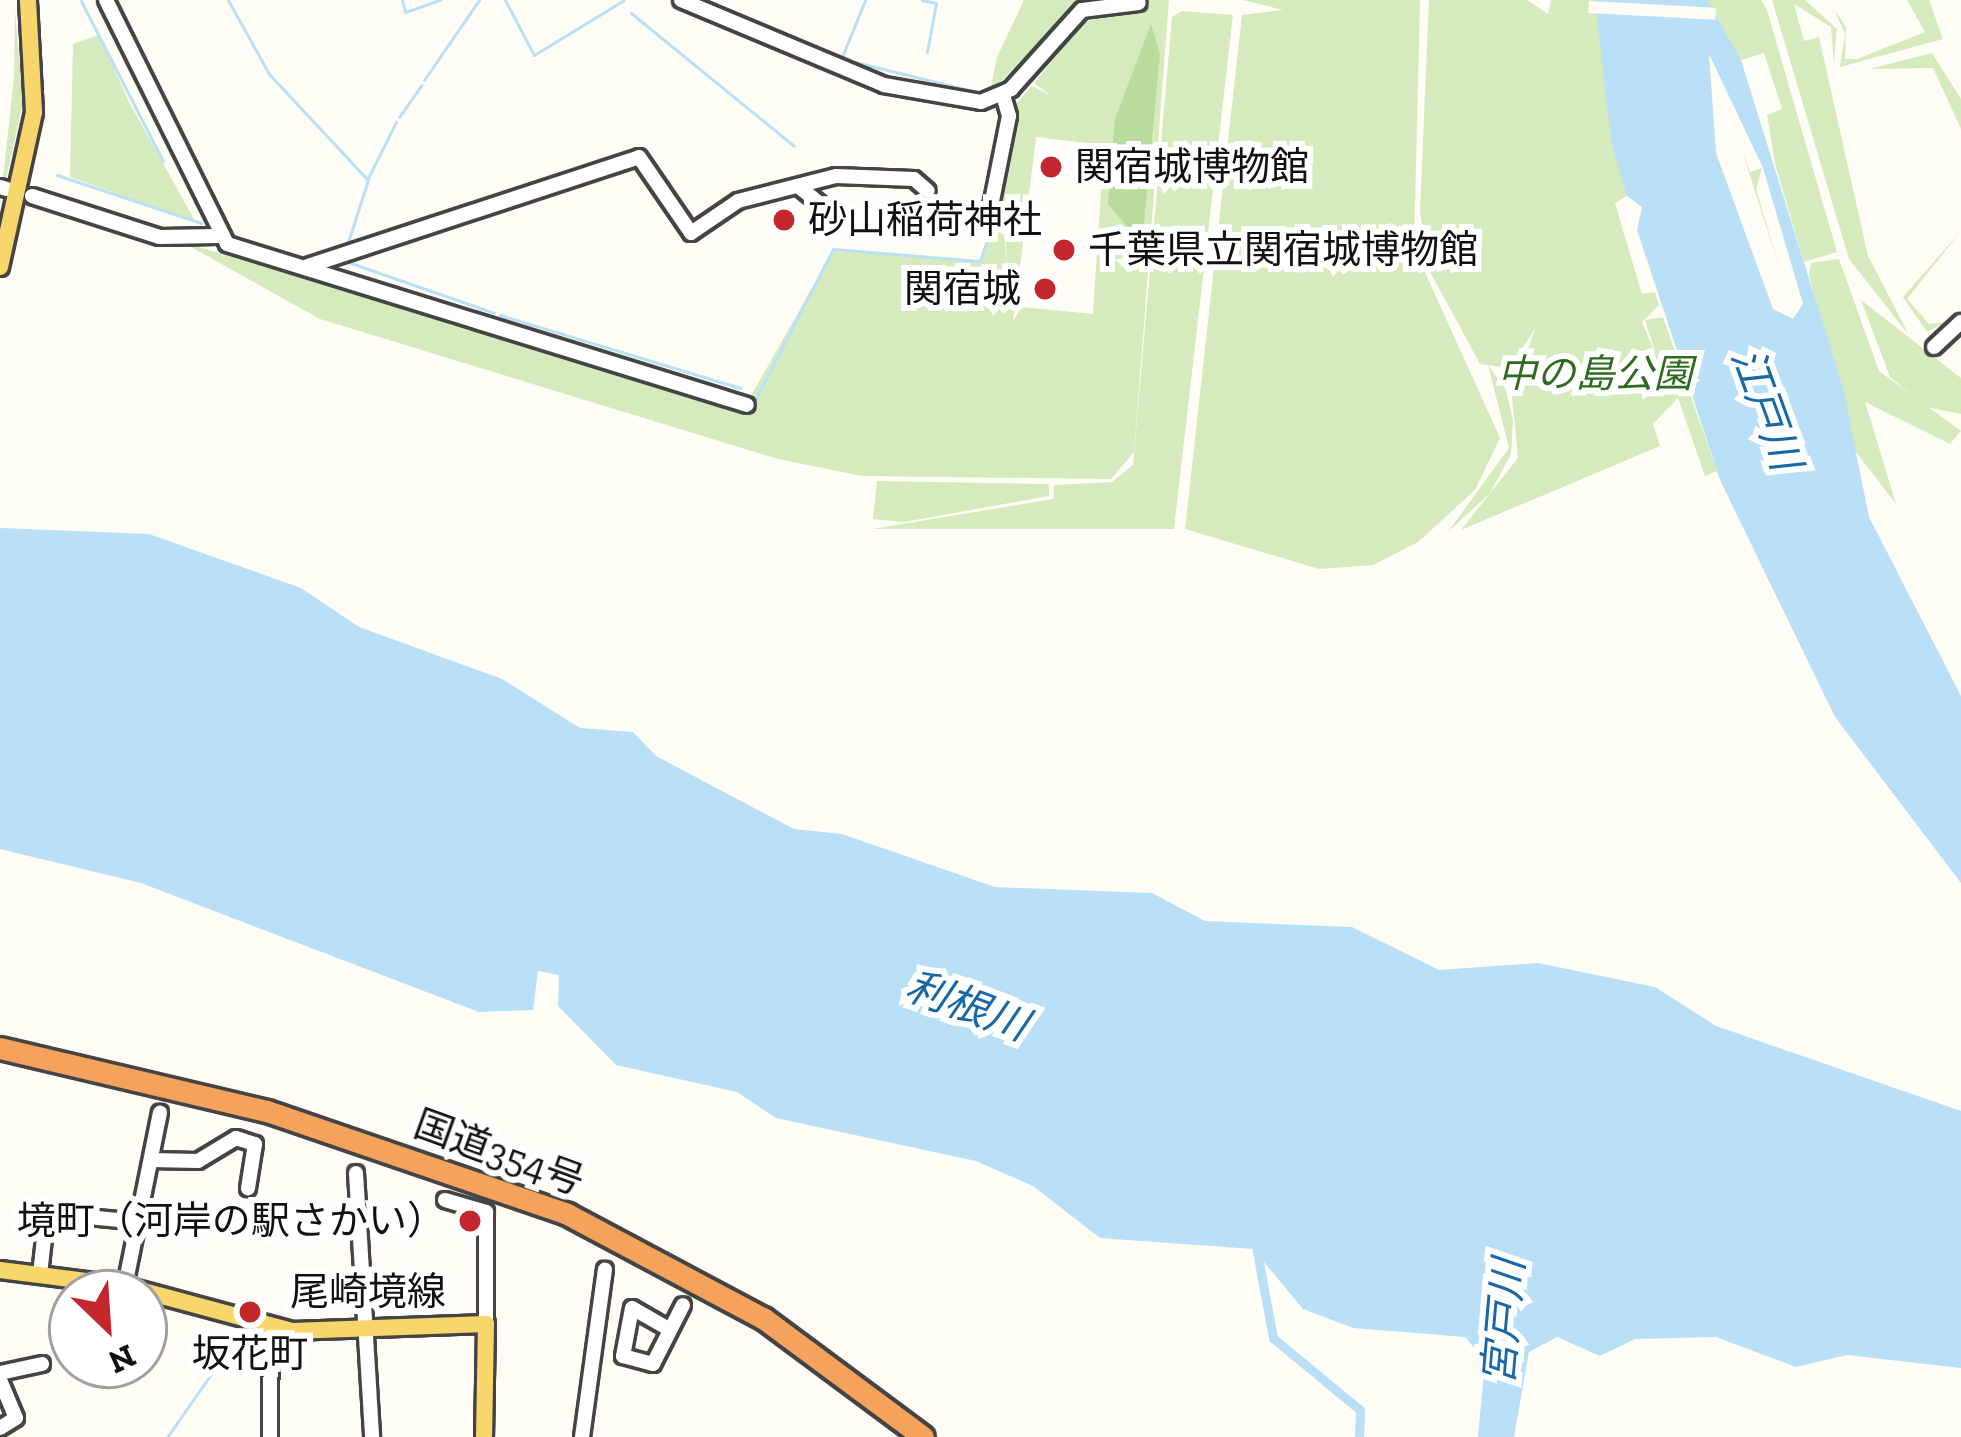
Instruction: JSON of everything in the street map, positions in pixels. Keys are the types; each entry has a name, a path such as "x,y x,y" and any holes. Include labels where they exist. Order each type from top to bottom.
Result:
{"highway":[{"name":"国道354号","path":"0,1048 267,1111 567,1214 763,1318 923,1437"}],"main road":[{"path":"0,267 34,112 28,0"},
{"name":"尾崎境線","path":"0,1270 48,1275"},
{"name":"尾崎境線","path":"168,1298 271,1326 366,1331 486,1324 484,1437"}],"street":[{"path":"106,0 218,236"},
{"path":"681,0 884,85 965,102 1003,95 1082,10 1139,3"},
{"path":"988,216 1009,116 1003,95"},
{"path":"299,266 342,258 639,158 691,233 738,201 798,186 868,176 928,190"},
{"path":"798,186 835,216"},
{"path":"32,196 160,237 218,236 299,266 747,404"},
{"path":"1934,347 1961,322"},
{"path":"128,1269 160,1112"},
{"path":"151,1160 198,1160 236,1138 255,1144 248,1188"},
{"path":"356,1173 372,1437"},
{"path":"445,1200 486,1212 486,1324"},
{"path":"40,1274 47,1214 138,1222"},
{"path":"582,1437 605,1270"},
{"path":"667,1328 683,1305"},
{"path":"270,1437 271,1326"},
{"path":"0,1427 16,1418 0,1379 42,1364"}],"green space":[{"path":"1024,0 1083,0 990,92 997,57"},
{"path":"1090,0 1169,0 1134,452 1111,479 862,476 778,459 320,319 182,242 743,410 834,249 980,262 1000,190 1010,299 1001,181 1016,104 1032,86 1051,96 1034,83 1083,23 1107,12","holes":["1036,137 1104,145 1093,314 1021,307 1013,322"]},
{"path":"1243,0 1420,0 1414,248 1500,438 1475,490 1418,542 1373,565 1319,569 1185,529 1242,15 1283,10"},
{"name":"中の島公園","path":"1429,0 1527,0 1548,14 1551,0 1595,0 1627,196 1615,203 1642,294 1655,292 1659,305 1642,322 1656,355 1645,320 1663,317 1717,471 1705,476 1678,398 1653,424 1660,446 1461,530 1518,458 1510,376 1527,352 1535,329 1509,368 1480,364 1428,268 1420,211"},
{"path":"1707,0 1761,0 1767,10 1837,252 1804,262 1775,164 1767,115 1782,109 1764,53 1737,61"},
{"path":"1772,0 1805,0 1837,29 1834,63 1831,27 1794,4 1804,41 1819,37 1868,256 1909,335 1849,259"},
{"path":"1907,0 1929,0 1943,39 1840,67 1845,34 1834,9 1846,27 1845,59 1857,59 1925,32"},
{"path":"15,11 23,103 0,206 14,77"},
{"path":"1182,11 1233,15 1174,529 872,529 1053,499 1054,485 1112,482 1133,465 1172,17"},
{"path":"1151,24 1160,54 1142,245 1108,204 1115,119"},
{"path":"99,35 129,102 195,221 70,177 73,44"},
{"path":"1932,53 1961,99 1961,129 1933,68 1870,69"},
{"path":"1742,151 1750,172 1762,168 1756,189 1780,269"},
{"path":"1961,231 1907,299 1929,324 1946,322 1927,332 1903,297"},
{"path":"1839,259 1879,371 1961,431 1950,444 1865,402 1896,504 1856,452 1809,276 1811,263"},
{"path":"1861,300 1961,378 1961,414 1926,407 1890,377"},
{"path":"1488,365 1506,390 1513,420 1511,454 1490,493 1448,532 1509,448"},
{"path":"877,481 1049,484 1049,496 904,522 873,519"}],"water":[{"name":"江戸川","path":"1595,0 1707,0 1741,60 1843,388 1869,517 1961,696 1961,883 1835,717 1720,480 1637,230 1642,207 1627,196 1611,141","holes":["1709,54 1763,168 1803,304 1793,319 1773,309 1716,153"]},
{"path":"0,528 149,534 301,588 359,627 502,679 580,728 633,732 656,756 794,829 842,834 995,887 1152,893 1205,921 1352,927 1439,970 1538,963 1655,987 1716,1026 1961,1111 1961,1368 1847,1355 1796,1367 1716,1337 1635,1339 1600,1356 1557,1337 1529,1352 1514,1437 1478,1437 1485,1361 1465,1337 1353,1328 1303,1309 1253,1249 1100,1238 1033,1186 976,1161 776,1118 737,1092 616,1065 558,1006 559,975 538,971 533,1010 479,1012 141,883 0,849"}],"pier":[{"path":"1589,1 1716,8 1715,20 1588,13"}],"waterway":[{"path":"228,0 269,74 368,180 347,245"},
{"path":"402,0 405,12 440,0"},
{"path":"424,80 479,0"},
{"path":"505,0 534,55 624,0"},
{"path":"842,57 865,0"},
{"path":"922,0 936,3 927,52"},
{"path":"81,1 163,161"},
{"path":"631,13 794,146"},
{"path":"855,62 976,92"},
{"path":"399,117 421,85"},
{"path":"368,178 396,122"},
{"path":"57,175 201,223"},
{"path":"753,404 833,249 980,261 993,222"},
{"path":"342,260 494,313"},
{"path":"500,315 740,388"},
{"path":"1256,1246 1273,1338 1360,1410 1359,1437"},
{"path":"167,1437 244,1327"}],"place":[{"name":"関宿城博物館","path":"1051,167"},
{"name":"砂山稲荷神社","path":"784,220"},
{"name":"千葉県立関宿城博物館","path":"1064,250"},
{"name":"関宿城","path":"1045,289"},
{"name":"境町（河岸の駅さかい）","path":"470,1221"},
{"name":"坂花町","path":"250,1312"}],"water label":[{"name":"利根川","path":"967,1006"},
{"name":"宮戸川","path":"1504,1322"}]}
